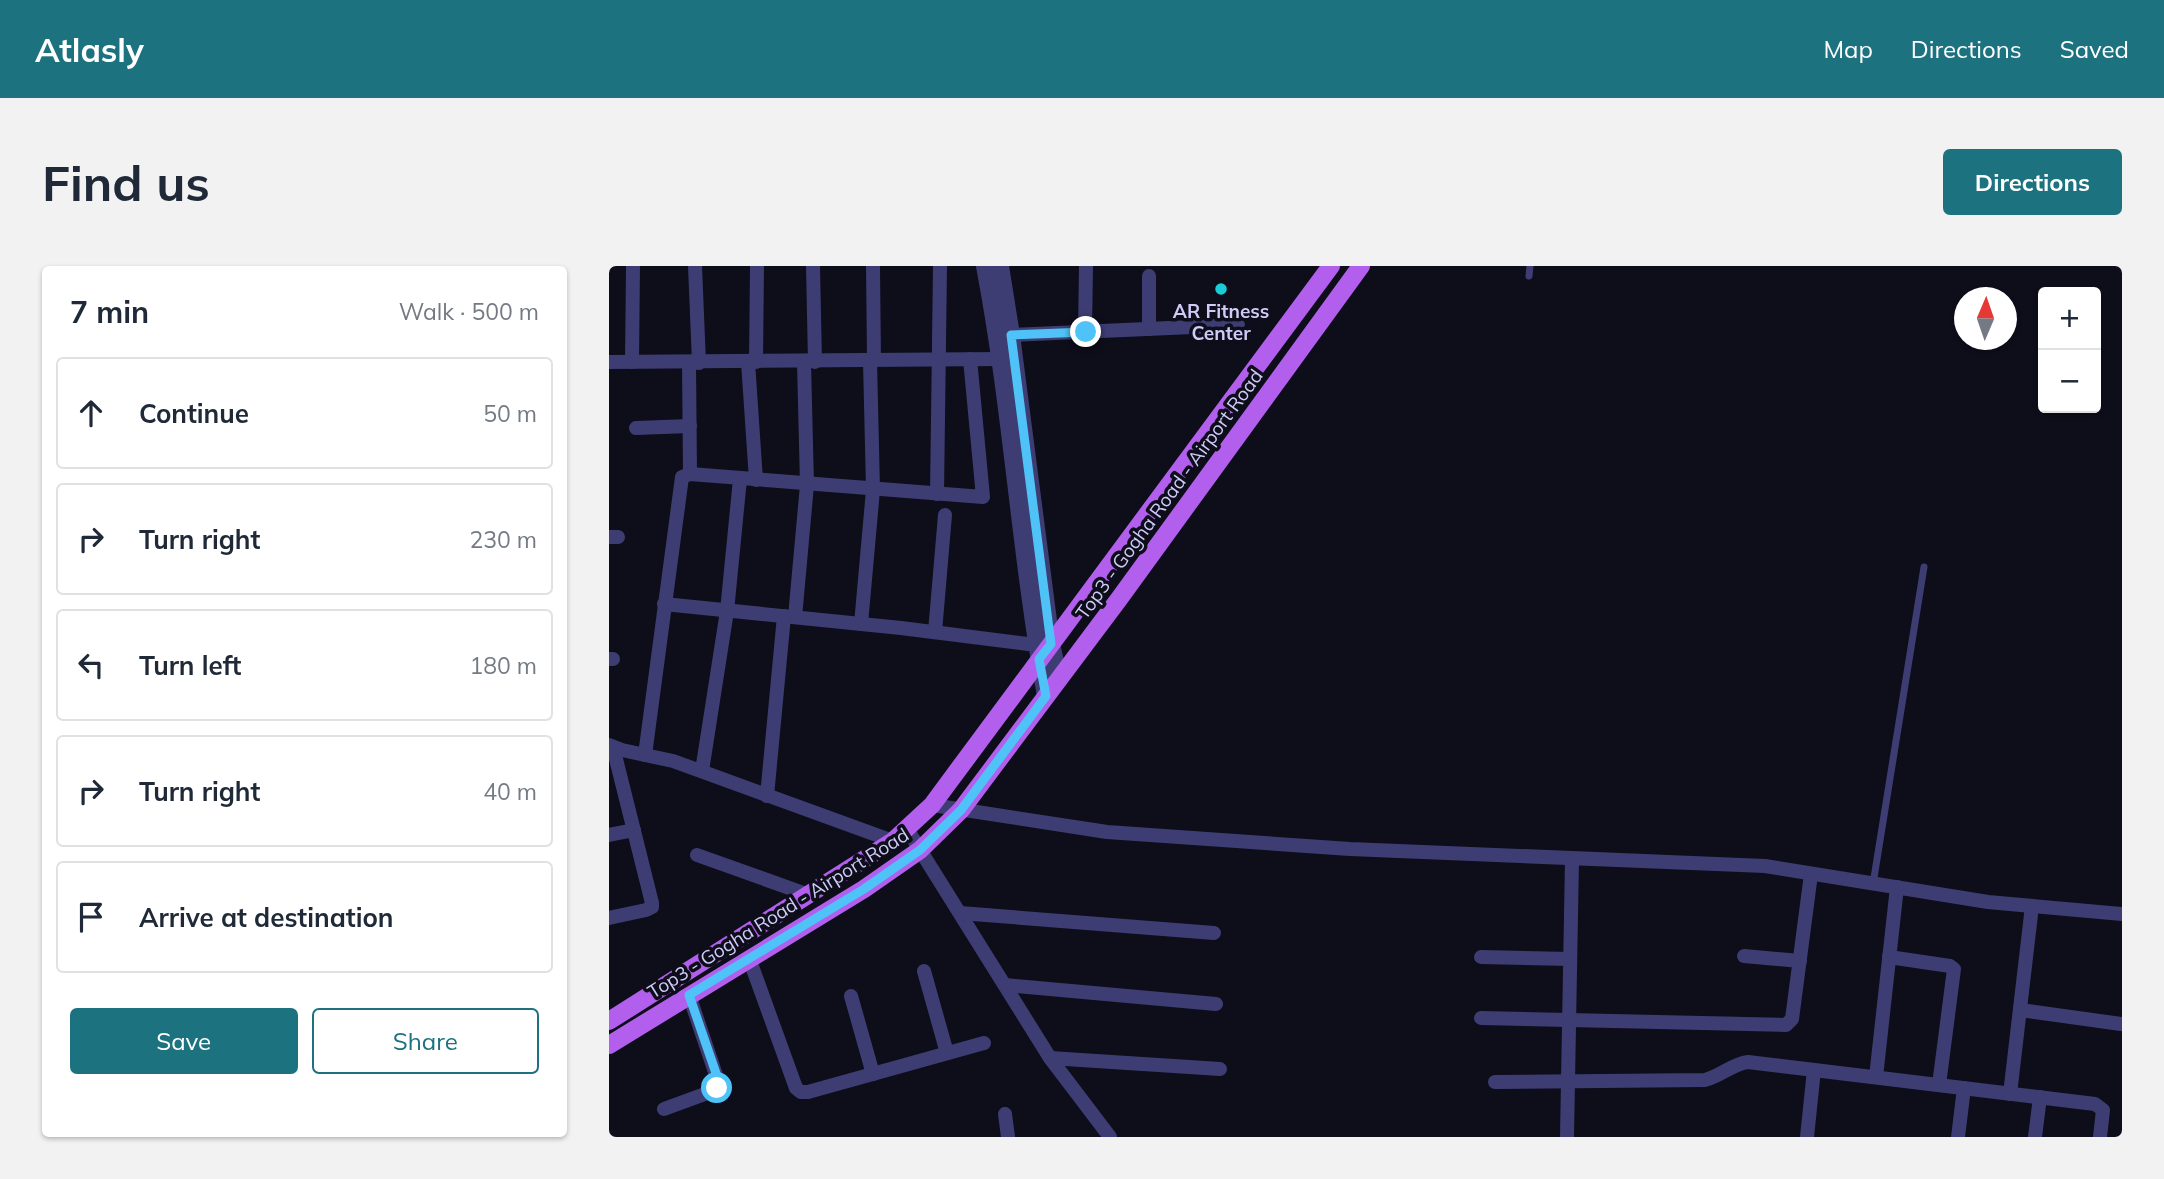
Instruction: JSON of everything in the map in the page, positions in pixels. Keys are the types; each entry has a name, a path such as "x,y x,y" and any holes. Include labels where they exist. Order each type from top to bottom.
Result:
{"main road":[{"path":"609,1021 900,835 932,805 1042,649 1331,266"},
{"name":"Top3 - Gogha Road - Airport Road","path":"609,1045 864,889 920,850 961,810 1361,266"}],"street":[{"path":"632,362 633,266"},
{"path":"690,474 689,426 694,363 695,266"},
{"path":"756,480 752,362 757,266"},
{"path":"767,796 807,485 813,266"},
{"path":"861,624 873,490 873,266"},
{"path":"937,495 940,266"},
{"path":"985,266 1002,359 1042,649 1059,679"},
{"path":"1000,266 1011,335 1046,696"},
{"path":"1086,266 1086,332"},
{"path":"1149,276 1149,329"},
{"path":"1011,335 1238,325"},
{"path":"645,755 682,477 690,474 983,498 970,359"},
{"path":"609,362 1002,359"},
{"path":"636,428 689,426"},
{"path":"702,771 727,611 740,479"},
{"path":"935,632 945,515"},
{"path":"664,604 935,632 1042,649"},
{"path":"611,746 673,761 767,796 900,835 920,850 1050,1058 1110,1137"},
{"path":"609,918 646,910 652,906 611,746"},
{"path":"932,805 1107,832 1350,849 1765,866 1988,902 2122,914"},
{"path":"609,835 634,830"},
{"path":"697,855 809,895"},
{"path":"1567,1137 1572,860"},
{"path":"1481,1018 1786,1025 1792,1019 1811,874"},
{"path":"1876,1077 1897,887"},
{"path":"2010,1094 2032,906"},
{"path":"960,913 1214,933"},
{"path":"1744,956 1800,961"},
{"path":"1481,957 1570,959"},
{"path":"1889,957 1954,969 1939,1085"},
{"path":"749,958 796,1088 801,1092 984,1042"},
{"path":"925,971 947,1053"},
{"path":"1005,985 1216,1004"},
{"path":"664,1109 713,1091 719,1084 689,995"},
{"path":"851,996 873,1074"},
{"path":"2020,1010 2122,1024"},
{"path":"1050,1058 1220,1069"},
{"path":"1495,1082 1706,1080 1748,1062 2101,1106 2100,1137"},
{"path":"1807,1137 1814,1070"},
{"path":"1958,1137 1964,1088"},
{"path":"2035,1137 2040,1097"},
{"path":"1005,1114 1007,1137"}],"lane":[{"path":"1529,276 1530,266"},
{"path":"1873,884 1924,567"}],"place":[{"name":"AR Fitness Center","path":"1221,289"}],"route":[{"path":"717,1088 718,1079 689,995 864,889 920,850 961,810 1046,696 1039,659 1051,644 1011,335 1086,332"}]}
